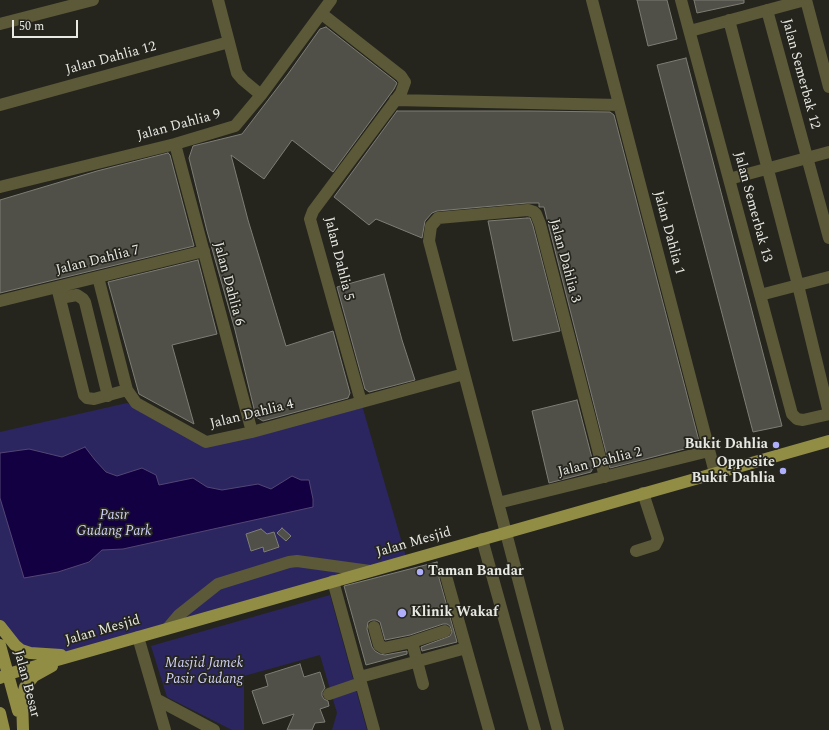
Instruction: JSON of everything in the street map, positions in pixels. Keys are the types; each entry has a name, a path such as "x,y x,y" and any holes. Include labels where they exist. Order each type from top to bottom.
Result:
{"main road":[{"name":"Jalan Mesjid","path":"3,675 829,441"},
{"path":"0,626 15,645 21,650 30,653 71,656"},
{"name":"Jalan Besar","path":"0,645 3,675 23,730"},
{"path":"23,730 22,698 25,687 34,676 71,656"},
{"path":"0,713 4,730"}],"street":[{"path":"0,24 93,0"},
{"path":"218,0 239,76 261,96"},
{"name":"Jalan Dahlia 9","path":"0,187 175,144 235,126 261,96 331,0"},
{"name":"Jalan Dahlia 1","path":"592,0 715,473"},
{"name":"Jalan Semerbak 13","path":"681,0 792,414 797,419 803,420 829,414"},
{"path":"690,31 792,2 805,0 829,87"},
{"name":"Jalan Semerbak 12","path":"767,10 829,238"},
{"name":"Jalan Dahlia 5","path":"322,14 403,78 405,82 403,89 313,211 310,219 361,402"},
{"path":"729,20 798,285 829,414"},
{"name":"Jalan Dahlia 12","path":"0,105 229,42"},
{"path":"395,100 619,105"},
{"name":"Jalan Dahlia 6","path":"175,144 252,432"},
{"path":"729,179 829,152"},
{"name":"Jalan Dahlia 3","path":"464,374 429,241 431,226 436,219 442,217 531,211 536,214 540,226 605,477"},
{"name":"Jalan Dahlia 7","path":"0,301 58,293 98,277 204,251"},
{"name":"Jalan Dahlia 4","path":"98,277 127,390 136,403 206,442 252,432 464,374"},
{"path":"760,295 829,277"},
{"path":"108,396 85,302 83,298 77,295 58,293 84,395 90,399 108,396 127,390"},
{"path":"464,374 558,730"},
{"name":"Jalan Dahlia 2","path":"498,503 710,451"},
{"path":"636,551 654,546 658,539 643,493"},
{"path":"482,539 535,730"},
{"path":"168,628 179,615 217,585 289,562 297,561 370,571"},
{"path":"446,576 489,730"},
{"path":"333,581 374,730"},
{"path":"374,627 379,645 384,648 412,642 445,631"},
{"path":"138,637 165,730"},
{"path":"412,642 423,684"},
{"path":"329,694 360,680 417,661 466,648"},
{"path":"156,699 214,730"}],"green space":[{"name":"Pasir Gudang Park","path":"361,402 407,560 71,656 30,653 0,626 0,432 127,403 204,441"},
{"name":"Masjid Jamek Pasir Gudang","path":"330,595 367,730 332,730 337,713 320,655 244,676 244,730 232,730 167,697 151,646"}],"shaded area":[{"path":"85,447 106,472 117,476 142,468 156,475 159,485 193,478 207,487 222,490 258,484 271,489 292,476 301,480 309,480 313,507 123,549 102,550 89,562 58,572 24,578 0,498 0,453 29,449 62,457"}],"building":[{"path":"637,0 667,0 677,39 648,46"},
{"path":"694,0 744,0 744,3 697,13"},
{"path":"326,27 397,83 333,172 292,140 264,179 231,155 248,220 286,346 333,331 350,393 348,398 263,421 256,417 235,330 207,231 189,158 193,146 242,134 320,29"},
{"path":"686,58 782,426 753,432 657,65"},
{"path":"397,111 610,112 614,115 700,445 610,468 544,207 539,207 539,203 437,211 432,213 425,221 422,238 376,219 369,225 334,197"},
{"path":"168,153 170,155 194,246 0,293 0,200 97,171"},
{"path":"530,218 560,331 513,341 488,221"},
{"path":"198,260 217,334 172,345 194,424 139,394 108,282"},
{"path":"384,274 402,340 415,380 369,392 365,389 337,287"},
{"path":"577,400 594,466 591,472 549,483 532,411"},
{"path":"282,528 291,536 286,541 277,533"},
{"path":"261,529 267,534 274,532 279,547 264,552 263,547 251,551 246,534"},
{"name":"Klinik Wakaf","path":"437,562 440,572 439,578 457,642 422,651 421,647 450,636 452,632 450,626 443,624 410,635 385,640 380,622 372,620 368,622 367,629 372,647 375,651 385,655 407,651 407,654 366,665 344,586"},
{"path":"300,664 304,677 320,672 325,688 322,692 322,696 328,701 329,706 320,709 325,722 315,723 312,730 287,730 294,714 263,724 252,691 268,686 265,675"}],"place":[{"name":"Bukit Dahlia","path":"776,445"},
{"name":"Opposite Bukit Dahlia","path":"783,471"},
{"name":"Taman Bandar","path":"420,572"},
{"name":"Klinik Wakaf","path":"402,613"}]}
